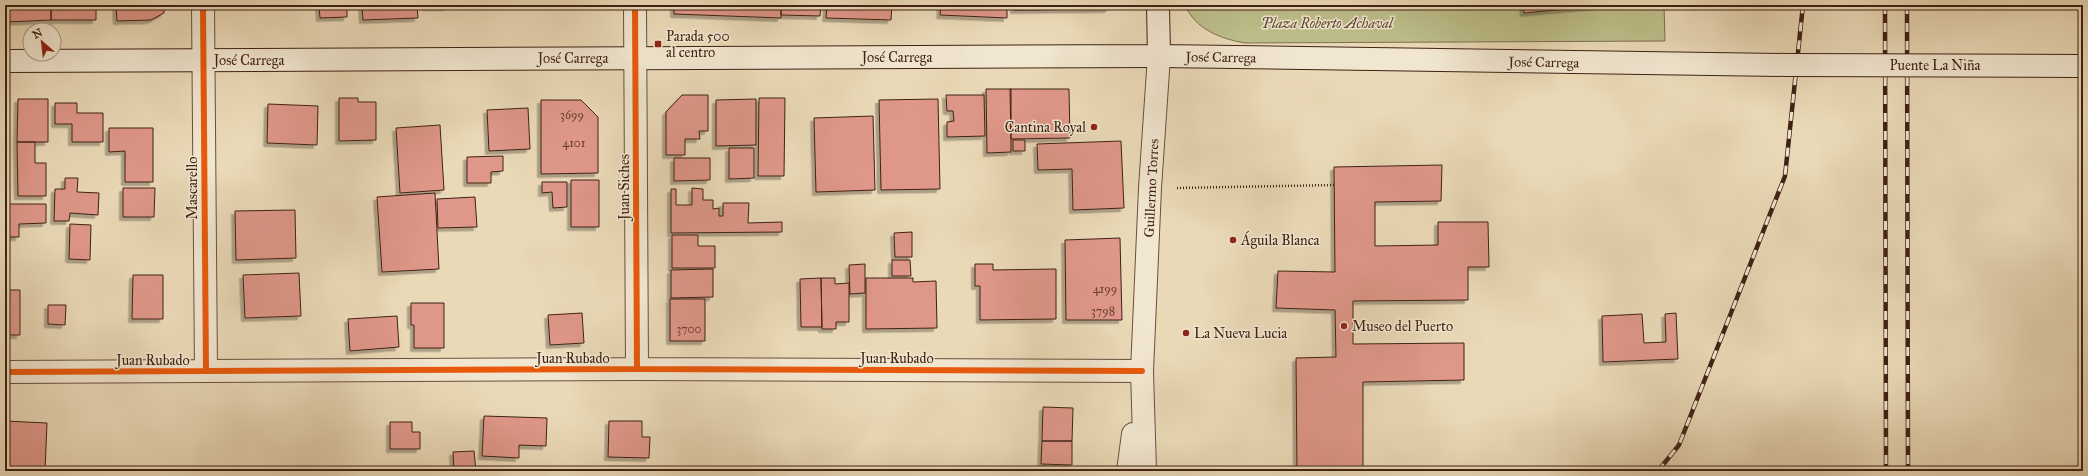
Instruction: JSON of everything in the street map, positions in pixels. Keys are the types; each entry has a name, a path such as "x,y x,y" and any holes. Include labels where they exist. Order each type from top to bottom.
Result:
{"street":[{"name":"Mascarello","path":"203,5 206,371"},
{"name":"Juan Siches","path":"635,5 637,370"},
{"name":"Guillermo Torres","path":"1142,371 1150,188 1159,56 1158,5"},
{"name":"José Carrega","path":"5,61 1159,56 1788,65"},
{"name":"Puente La Niña","path":"1788,65 2083,66"},
{"name":"Juan Rubado","path":"5,372 637,370 1142,371"},
{"path":"1128,471 1142,371"},
{"path":"1142,371 1145,471"}],"path":[{"path":"1150,188 1334,185"}],"green space":[{"name":"Plaza Roberto Achaval","path":"1185,5 1664,5 1665,41 1245,43 1218,36 1202,27 1189,13"}],"building":[{"path":"5,5 8,5 7,22 5,22"},
{"path":"8,5 51,5 51,20 7,22"},
{"path":"51,5 96,5 96,20 51,20"},
{"path":"116,5 164,5 164,13 151,20 117,21"},
{"path":"319,5 347,5 347,17 320,18"},
{"path":"362,5 417,5 418,18 363,20"},
{"path":"426,5 446,5 446,7 426,7"},
{"path":"674,5 781,5 781,18 674,14"},
{"path":"781,5 821,5 820,16 781,15"},
{"path":"827,5 892,5 891,20 826,18"},
{"path":"941,5 1007,5 1007,18 940,15"},
{"path":"1014,5 1112,5 1108,9 1014,10"},
{"path":"1523,5 1598,5 1598,6 1524,13"},
{"path":"986,89 1011,89 1011,152 987,153"},
{"path":"1010,89 1069,89 1070,138 1011,139"},
{"path":"682,95 708,95 708,131 699,131 700,139 685,139 685,155 666,155 666,112"},
{"path":"946,95 984,95 985,136 947,137 947,122 954,121 953,111 947,111"},
{"path":"339,98 358,98 358,102 376,102 376,140 339,141"},
{"path":"759,98 785,98 784,176 758,176"},
{"path":"18,99 48,99 48,142 17,142"},
{"path":"756,99 756,145 716,146 716,100"},
{"path":"938,99 940,189 881,190 879,100"},
{"path":"541,100 581,100 598,117 598,173 541,174"},
{"path":"55,103 77,103 77,113 103,113 103,142 72,142 72,124 55,124"},
{"path":"268,104 318,106 317,145 267,143"},
{"path":"528,108 530,149 489,151 487,110"},
{"path":"873,116 875,190 816,192 814,118"},
{"path":"440,125 444,190 400,193 396,128"},
{"path":"109,128 153,128 153,182 125,182 125,151 109,152"},
{"path":"1013,140 1025,140 1025,151 1013,151"},
{"path":"1121,141 1124,208 1073,210 1072,169 1038,170 1037,144"},
{"path":"17,142 35,142 35,163 46,163 46,196 18,196"},
{"path":"729,148 754,148 754,178 729,179"},
{"path":"503,156 503,171 491,172 491,183 467,183 467,157"},
{"path":"674,158 710,158 710,180 674,181"},
{"name":"Museo del Puerto","path":"1442,165 1441,201 1375,202 1375,246 1438,245 1438,222 1488,222 1489,267 1468,267 1468,300 1353,301 1353,344 1464,343 1464,380 1363,382 1363,471 1297,471 1296,358 1336,357 1335,310 1276,308 1278,271 1335,272 1334,167"},
{"path":"65,178 78,178 77,192 99,193 98,215 70,213 69,221 54,221 55,189 65,189"},
{"path":"571,180 599,180 599,227 571,227"},
{"path":"542,182 567,182 567,207 553,208 552,192 542,193"},
{"path":"123,188 155,188 154,217 123,217"},
{"path":"692,188 703,189 703,200 713,200 713,209 719,208 719,216 723,216 723,203 749,203 748,223 782,222 782,232 671,233 671,189 676,189 676,205 692,205"},
{"path":"435,193 439,269 382,272 377,197"},
{"path":"475,197 477,227 438,228 437,199"},
{"path":"5,204 46,204 46,223 19,224 19,237 5,237"},
{"path":"295,210 296,258 236,260 235,211"},
{"path":"70,224 91,225 90,260 69,259"},
{"path":"912,232 912,257 895,257 894,233"},
{"path":"672,235 698,235 698,246 715,246 715,268 672,268"},
{"path":"1120,238 1122,320 1066,320 1065,240"},
{"path":"892,260 910,260 911,276 892,276"},
{"path":"865,264 865,293 850,294 849,265"},
{"path":"975,264 993,264 993,270 1056,269 1056,319 980,320 980,286 975,286"},
{"path":"713,269 713,297 671,298 671,270"},
{"path":"299,273 301,316 245,318 243,275"},
{"path":"133,275 163,275 163,319 132,319"},
{"path":"821,278 835,278 835,284 849,283 849,322 836,322 836,329 822,329"},
{"path":"821,278 822,327 801,327 800,279"},
{"path":"866,278 913,278 913,282 936,281 937,328 866,329"},
{"path":"5,290 20,290 20,335 5,335"},
{"path":"670,299 705,299 705,341 670,341"},
{"path":"411,303 444,303 444,348 414,348 414,325 411,325"},
{"path":"48,305 66,305 65,325 48,324"},
{"path":"582,313 584,343 550,345 548,315"},
{"path":"1676,313 1678,359 1603,362 1602,316 1642,314 1644,343 1666,342 1665,314"},
{"path":"397,316 399,347 350,351 348,319"},
{"path":"1043,407 1073,408 1072,441 1042,441"},
{"path":"484,416 547,418 546,446 519,445 519,458 482,456"},
{"path":"5,421 47,423 45,471 5,471"},
{"path":"609,421 642,421 642,437 650,437 649,458 608,457"},
{"path":"390,422 412,422 412,432 420,432 420,449 390,449"},
{"path":"1042,441 1072,441 1072,465 1041,464"},
{"path":"474,451 476,471 454,471 453,452"}],"railway":[{"path":"1658,471 1679,445 1785,176 1803,5"},
{"path":"1885,5 1886,471"},
{"path":"1907,5 1908,471"}],"cycle path":[{"path":"203,5 206,371"},
{"path":"635,5 637,369"},
{"path":"5,372 637,369 1142,371"}],"place":[{"name":"Parada 500 al centro","path":"658,44"},
{"name":"Cantina Royal","path":"1094,127"},
{"name":"Águila Blanca","path":"1233,240"},
{"name":"Museo del Puerto","path":"1344,326"},
{"name":"La Nueva Lucia","path":"1186,333"}]}
